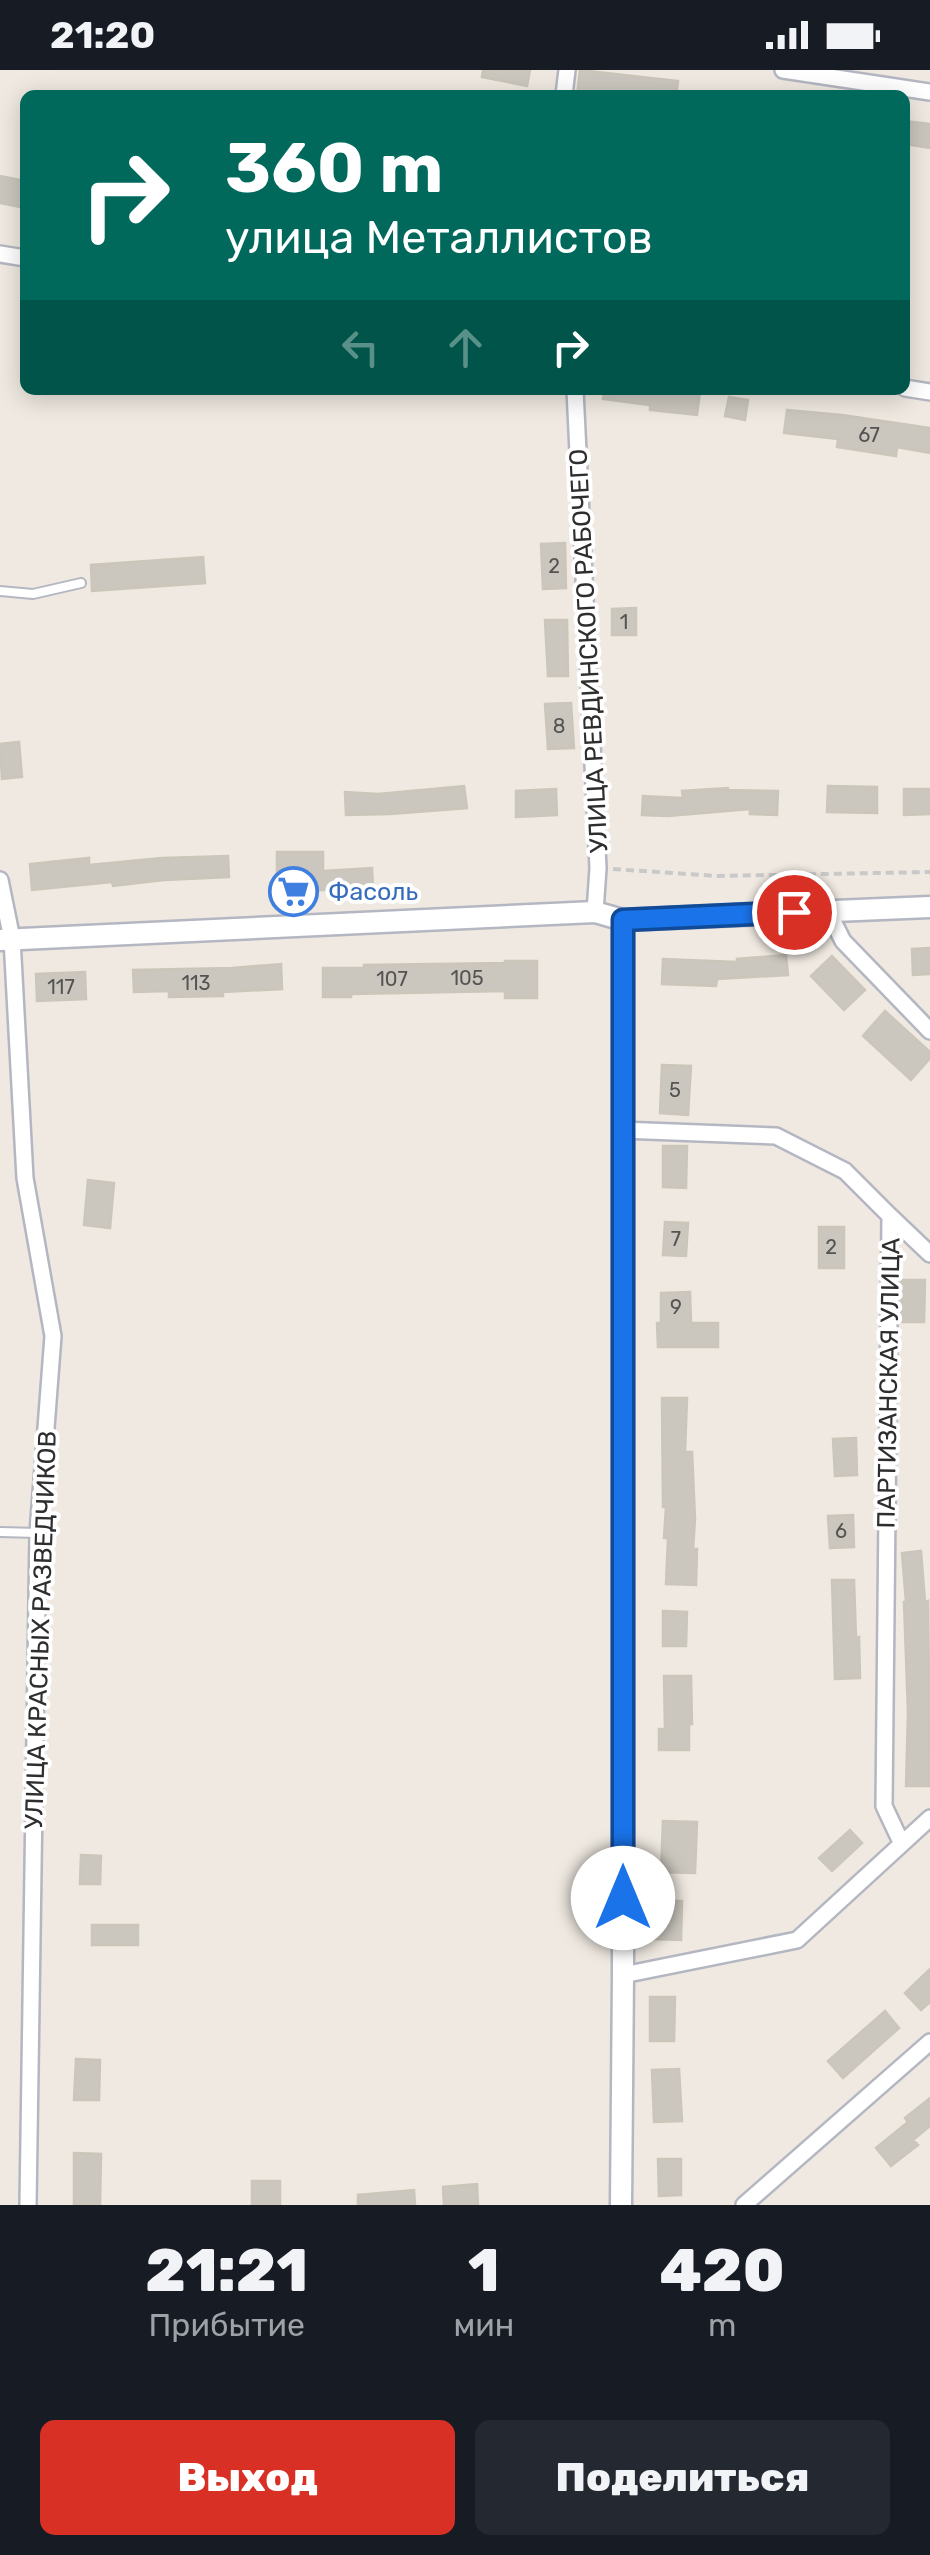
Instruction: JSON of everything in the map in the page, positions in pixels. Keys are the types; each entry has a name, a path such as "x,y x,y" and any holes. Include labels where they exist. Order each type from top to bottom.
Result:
{"street":[{"path":"783,70 930,92"},
{"name":"УЛИЦА РЕВДИНСКОГО РАБОЧЕГО","path":"576,395 598,868 595,912"},
{"name":"УЛИЦА КРАСНЫХ РАЗВЕДЧИКОВ","path":"0,880 24,1178 53,1336 38,1533 28,2205"},
{"path":"6,940 595,912 623,920 930,906"},
{"path":"828,911 842,942 930,1031"},
{"path":"621,2205 623,920"},
{"name":"ПАРТИЗАНСКАЯ УЛИЦА","path":"621,1130 776,1136 844,1171 890,1216 884,1806 901,1842"},
{"path":"890,1216 930,1254"},
{"path":"623,1975 797,1940 930,1818"},
{"path":"744,2205 930,2042"}],"lane":[{"path":"0,591 33,594 81,583"},
{"path":"0,1532 38,1533"}],"path":[{"path":"598,868 716,876 930,872"}],"building":[{"path":"483,70 530,70 527,86 482,77"},
{"path":"580,70 678,81 677,90 578,90"},
{"path":"910,122 930,124 930,148 910,145"},
{"path":"0,176 20,180 20,207 0,203"},
{"path":"603,395 700,395 697,415 603,399"},
{"path":"729,397 748,400 745,420 725,416"},
{"path":"787,410 930,428 930,453 897,447 896,456 837,447 838,439 784,433"},
{"path":"565,543 566,588 543,589 541,544"},
{"path":"203,557 205,583 92,591 91,565"},
{"path":"636,608 636,635 612,635 612,609"},
{"path":"545,620 567,620 568,676 548,676"},
{"path":"571,703 574,748 548,749 545,704"},
{"path":"19,742 22,777 2,779 0,744"},
{"path":"464,786 467,808 346,815 345,792 378,794"},
{"path":"828,786 877,787 877,813 827,812"},
{"path":"556,789 557,815 516,817 516,791"},
{"path":"904,789 930,789 930,814 904,815"},
{"path":"682,791 778,791 777,815 750,814 750,809 642,815 643,796 683,798"},
{"path":"277,852 323,852 323,871 372,868 373,890 277,890"},
{"path":"228,856 229,877 32,890 30,864 89,858 89,865"},
{"path":"930,948 930,974 913,975 912,949"},
{"path":"786,955 788,975 717,979 716,986 662,984 663,959 737,962"},
{"path":"832,956 865,990 844,1010 811,976"},
{"path":"537,961 537,998 505,998 505,991 323,997 323,968"},
{"path":"281,964 282,989 223,992 223,996 169,997 169,991 134,992 133,970"},
{"path":"85,972 86,999 37,1001 36,974"},
{"path":"885,1011 930,1052 930,1058 911,1080 863,1036"},
{"path":"662,1065 691,1066 688,1115 660,1113"},
{"path":"663,1146 687,1146 686,1188 663,1187"},
{"path":"88,1180 114,1183 110,1228 84,1225"},
{"path":"665,1222 688,1223 686,1256 663,1255"},
{"path":"819,1227 844,1227 844,1268 819,1268"},
{"path":"901,1280 925,1280 924,1322 900,1322"},
{"path":"690,1292 691,1323 718,1323 718,1347 658,1347 661,1293"},
{"path":"662,1398 687,1398 685,1452 692,1452 696,1585 666,1584"},
{"path":"856,1438 857,1475 835,1476 833,1439"},
{"path":"853,1515 854,1547 830,1548 828,1516"},
{"path":"921,1551 925,1602 928,1601 930,1786 906,1786 908,1713 902,1553"},
{"path":"832,1580 854,1580 860,1678 835,1679"},
{"path":"663,1611 687,1612 686,1646 663,1646"},
{"path":"664,1676 691,1676 689,1750 659,1750 659,1729 665,1729"},
{"path":"663,1821 697,1822 695,1873 661,1872"},
{"path":"850,1830 862,1843 832,1871 819,1858"},
{"path":"81,1855 101,1856 100,1884 80,1884"},
{"path":"653,1901 682,1901 681,1940 652,1939"},
{"path":"92,1925 138,1925 138,1945 92,1945"},
{"path":"930,1969 930,2002 921,2010 905,1993"},
{"path":"650,1997 675,1997 674,2041 650,2041"},
{"path":"885,2011 899,2028 843,2078 828,2061"},
{"path":"76,2059 100,2060 99,2100 74,2100"},
{"path":"679,2069 682,2121 654,2122 652,2070"},
{"path":"930,2098 930,2126 913,2140 918,2145 891,2166 876,2148"},
{"path":"74,2153 101,2154 100,2204 74,2204"},
{"path":"658,2159 681,2159 681,2195 659,2196"},
{"path":"252,2181 280,2181 280,2205 252,2205"},
{"path":"477,2184 478,2205 444,2205 443,2187"},
{"path":"414,2190 415,2205 358,2205 358,2195"}],"place":[{"name":"Фасоль","path":"293,891"}],"route":[{"path":"623,1898 623,920 794,912"}]}
